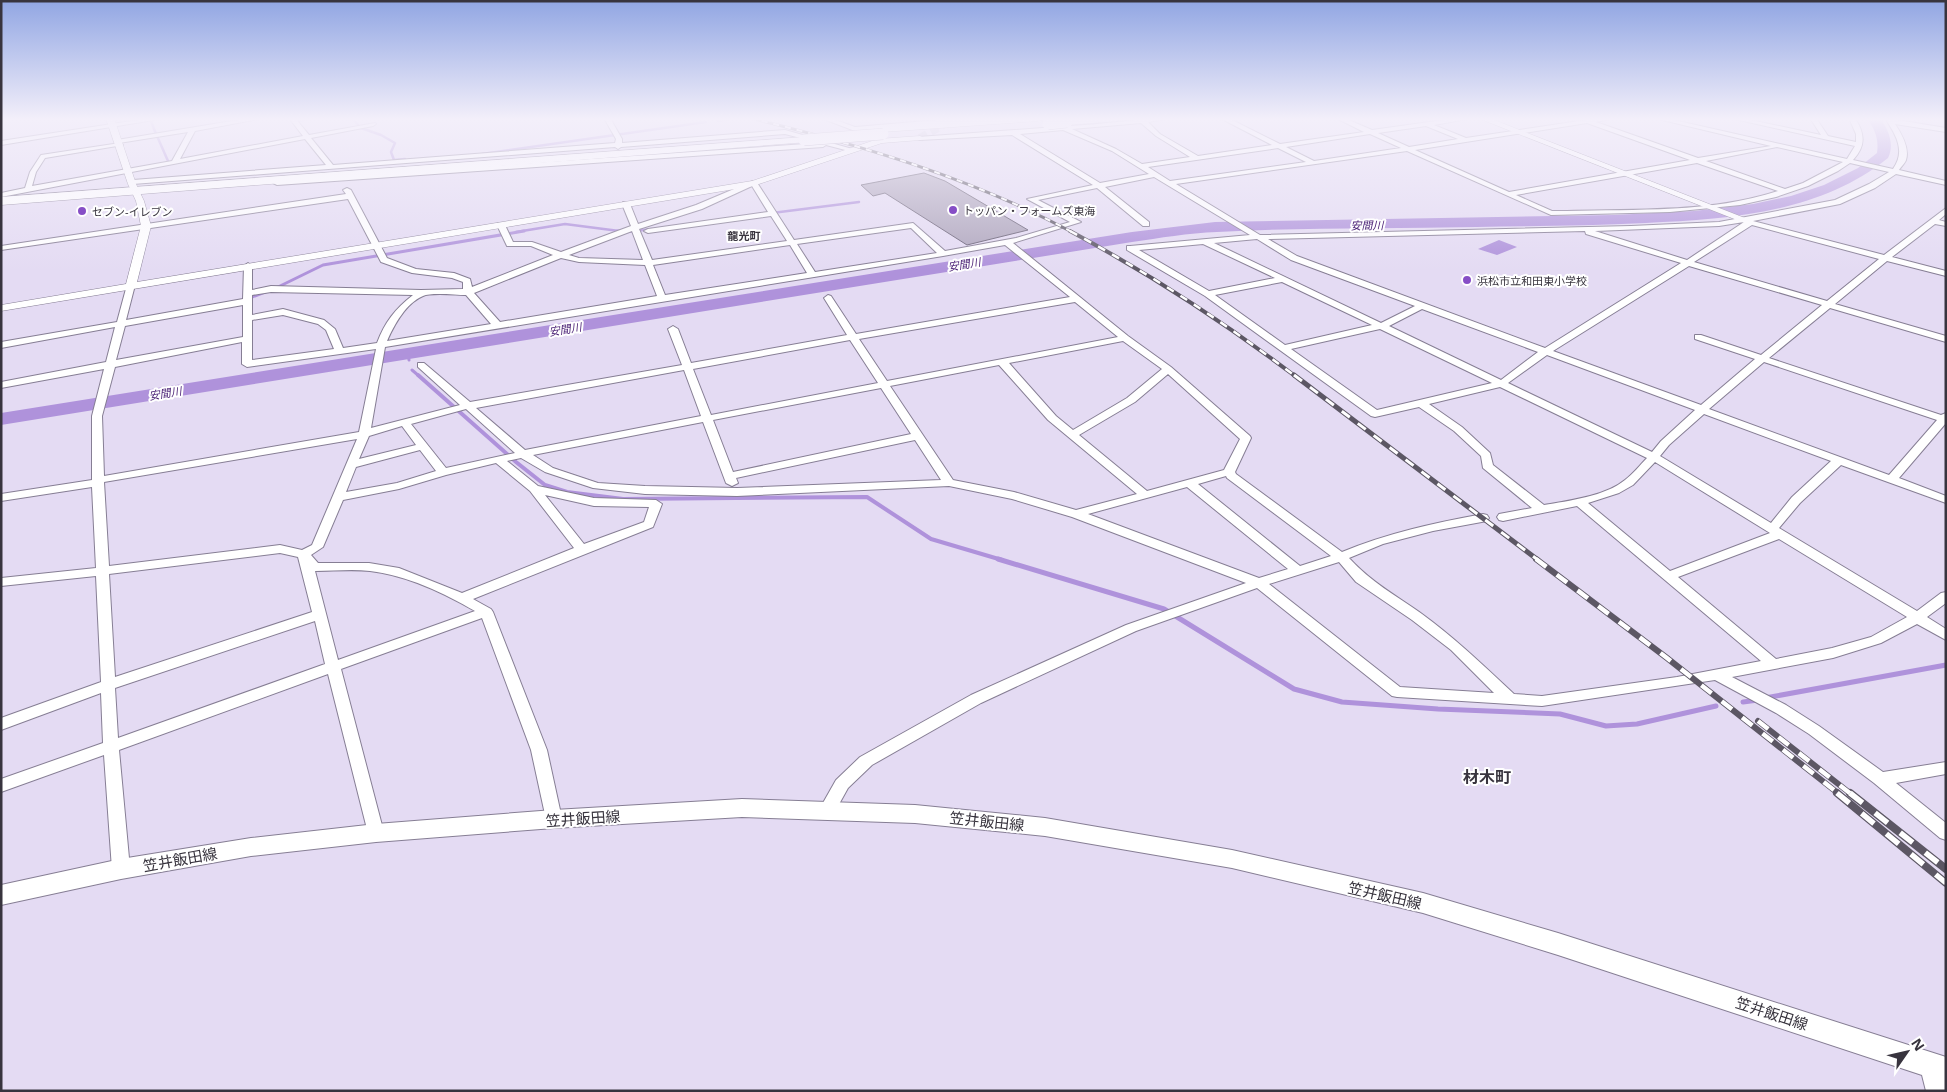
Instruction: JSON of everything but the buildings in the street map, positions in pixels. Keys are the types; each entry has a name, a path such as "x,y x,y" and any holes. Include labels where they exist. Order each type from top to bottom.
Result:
{"highway":[{"path":"2,197 370,169"},
{"path":"134,186 246,184 427,169"}],"main road":[{"name":"笠井飯田線","path":"1,896 121,869 251,847 376,833 554,819 742,808 915,814 1046,827 1232,859 1432,906 1558,944 1939,1068"},
{"path":"1939,1068 1939,1091"}],"street":[{"path":"28,188 35,169"},
{"path":"2,197 28,188 140,169"},
{"path":"134,186 311,169"},
{"path":"246,184 473,169"},
{"path":"636,231 753,184 797,169"},
{"path":"1075,169 1146,224"},
{"path":"1146,169 1294,258 1946,500"},
{"path":"1168,183 1270,169"},
{"path":"1453,169 1551,213 1640,211 1709,206 1784,192 1820,178 1836,169"},
{"path":"1616,169 1747,221 1946,274"},
{"path":"1508,194 1650,169"},
{"path":"1719,169 1784,192"},
{"path":"1886,169 1946,183"},
{"path":"121,869 111,746 98,481 97,416 105,391 146,226 128,171"},
{"path":"1747,221 1688,263 1642,290 1546,352 1501,384 1375,414 1208,294 1130,248 1256,236 1684,226 1747,221 1837,202 1872,186 1895,171"},
{"path":"248,266 247,364 339,350 381,346 662,298 1010,245 1077,222 1031,199 1154,175"},
{"path":"341,179 384,260 415,271 454,276 467,281 468,292 496,325"},
{"path":"1,308 248,266 379,251 504,230 626,204 753,184"},
{"path":"753,184 813,275"},
{"path":"1,248 350,196"},
{"path":"626,204 662,298"},
{"path":"1503,517 1579,502 1615,491 1629,483 1665,443 1727,386 1946,210"},
{"path":"1,345 249,298 275,289 421,293 468,292 624,231 772,213"},
{"path":"1934,221 1946,224"},
{"path":"504,230 510,244 532,244 560,255 588,260 649,263 913,225 943,254"},
{"path":"1579,229 1946,339"},
{"path":"1204,241 1654,457 1946,634"},
{"path":"1010,245 1125,338 1168,369 1246,438 1229,472 1076,514"},
{"path":"1208,294 1284,279"},
{"path":"1,582 280,549 304,554 317,547 364,434 378,370 381,346 389,325 401,309 421,293"},
{"path":"828,298 949,483"},
{"path":"1,498 364,434 465,406 1076,299"},
{"path":"1282,348 1382,326 1421,306"},
{"path":"248,318 283,312 321,322 330,329 339,350"},
{"path":"673,329 706,418 737,492"},
{"path":"1698,337 1945,419 1923,441 1891,480"},
{"path":"337,497 399,486 443,472 521,455 1125,338"},
{"path":"1,385 246,339"},
{"path":"1002,362 1052,418 1144,494"},
{"path":"421,364 521,455 549,470 597,486 645,490 737,492 949,483 1014,496 1076,514 1259,583 1397,692 1542,702 1775,665 1876,640 1918,617 1946,596"},
{"path":"1071,435 1131,400 1168,369"},
{"path":"1421,403 1458,429 1486,455 1487,466 1541,509"},
{"path":"404,422 443,472"},
{"path":"729,476 918,436"},
{"path":"351,465 423,446"},
{"path":"500,460 534,489 582,550"},
{"path":"1670,576 1776,532 1796,500 1838,461"},
{"path":"1229,472 1231,476 1341,557 1361,579 1417,617 1456,647 1511,700"},
{"path":"1189,482 1298,571"},
{"path":"462,598 649,524 656,504 594,502 534,489"},
{"path":"1579,502 1775,665"},
{"path":"827,810 842,784 866,760 976,699 1131,628 1259,583 1341,557 1378,541 1432,527 1483,518"},
{"path":"304,554 314,567 369,567 399,572 462,598 486,612 540,750 554,819"},
{"path":"304,554 376,833"},
{"path":"1,786 486,612"},
{"path":"1,724 108,685 319,615"},
{"path":"1717,675 1765,699 1814,730 1880,779 1946,833"},
{"path":"1880,779 1946,768"}],"shaded area":[{"path":"1499,240 1517,247 1497,255 1478,249"}],"waterway":[{"name":"安間川","path":"1,419 1132,237 1215,227 1614,220 1694,216 1753,209 1795,200 1829,188 1866,169"},
{"path":"772,213 859,202"},
{"path":"516,232 565,224 619,231"},
{"path":"635,231 652,229"},
{"path":"247,299 278,287 323,265 524,231"},
{"path":"619,231 635,231"},
{"path":"619,231 635,231"},
{"name":"安間川","path":"408,354 409,360"},
{"path":"412,370 419,376"},
{"path":"418,375 516,462 545,485 567,492 623,499 867,497 931,539 1002,560"},
{"path":"998,559 1164,609 1294,689 1342,702 1438,709 1560,714 1606,726 1637,724 1716,706"},
{"path":"1765,698 1946,665"},
{"path":"1743,702 1758,700"}],"railway":[{"path":"926,169 995,195 1070,231"},
{"path":"1070,231 1186,299 1295,376"},
{"path":"1294,375 1538,560"},
{"path":"1536,559 1667,658 1839,794"},
{"path":"1758,721 1851,794"},
{"path":"1837,793 1946,883"},
{"path":"1850,793 1946,869"}],"place":[{"name":"トッパン・フォームズ東海","path":"953,210"},
{"name":"セブン-イレブン","path":"82,211"},
{"name":"浜松市立和田東小学校","path":"1467,280"}],"district":[{"name":"龍光町","path":"744,235"},
{"name":"材木町","path":"1487,777"}]}
